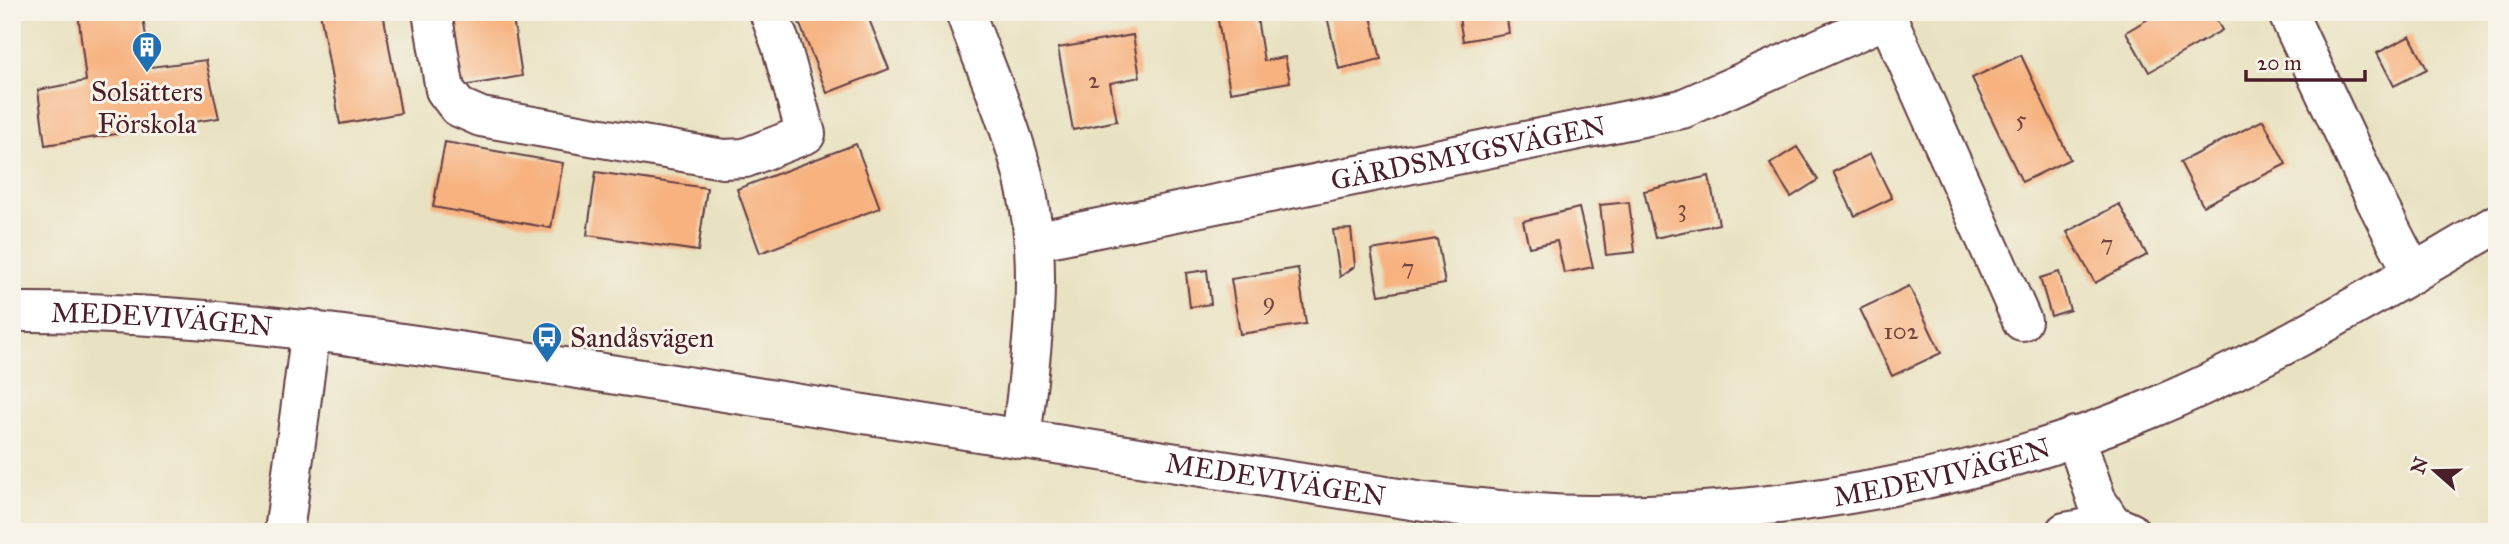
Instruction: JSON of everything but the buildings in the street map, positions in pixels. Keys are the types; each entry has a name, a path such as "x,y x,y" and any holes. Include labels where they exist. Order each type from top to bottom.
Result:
{"street":[{"path":"432,12 445,90 458,107 481,117 723,159 745,158 806,134 769,12"},
{"path":"965,12 1019,159 1030,207 1034,241 1033,314 1021,439"},
{"path":"2287,12 2386,223 2413,273"},
{"path":"1887,15 2022,321"},
{"name":"GÄRDSMYGSVÄGEN","path":"1034,241 1682,109 1887,15"},
{"name":"MEDEVIVÄGEN","path":"12,312 144,315 311,329 1424,502 1521,512 1597,524 1865,492 1953,473 2075,436 2140,414 2306,333 2497,224"},
{"name":"MEDEVIVÄGEN","path":"284,532 311,329"},
{"path":"2075,436 2097,501 2121,528"},
{"path":"2065,532 2121,528"}],"place":[{"name":"Solsätters Förskola","path":"147,74"},
{"name":"Sandåsvägen","path":"547,364"}]}
